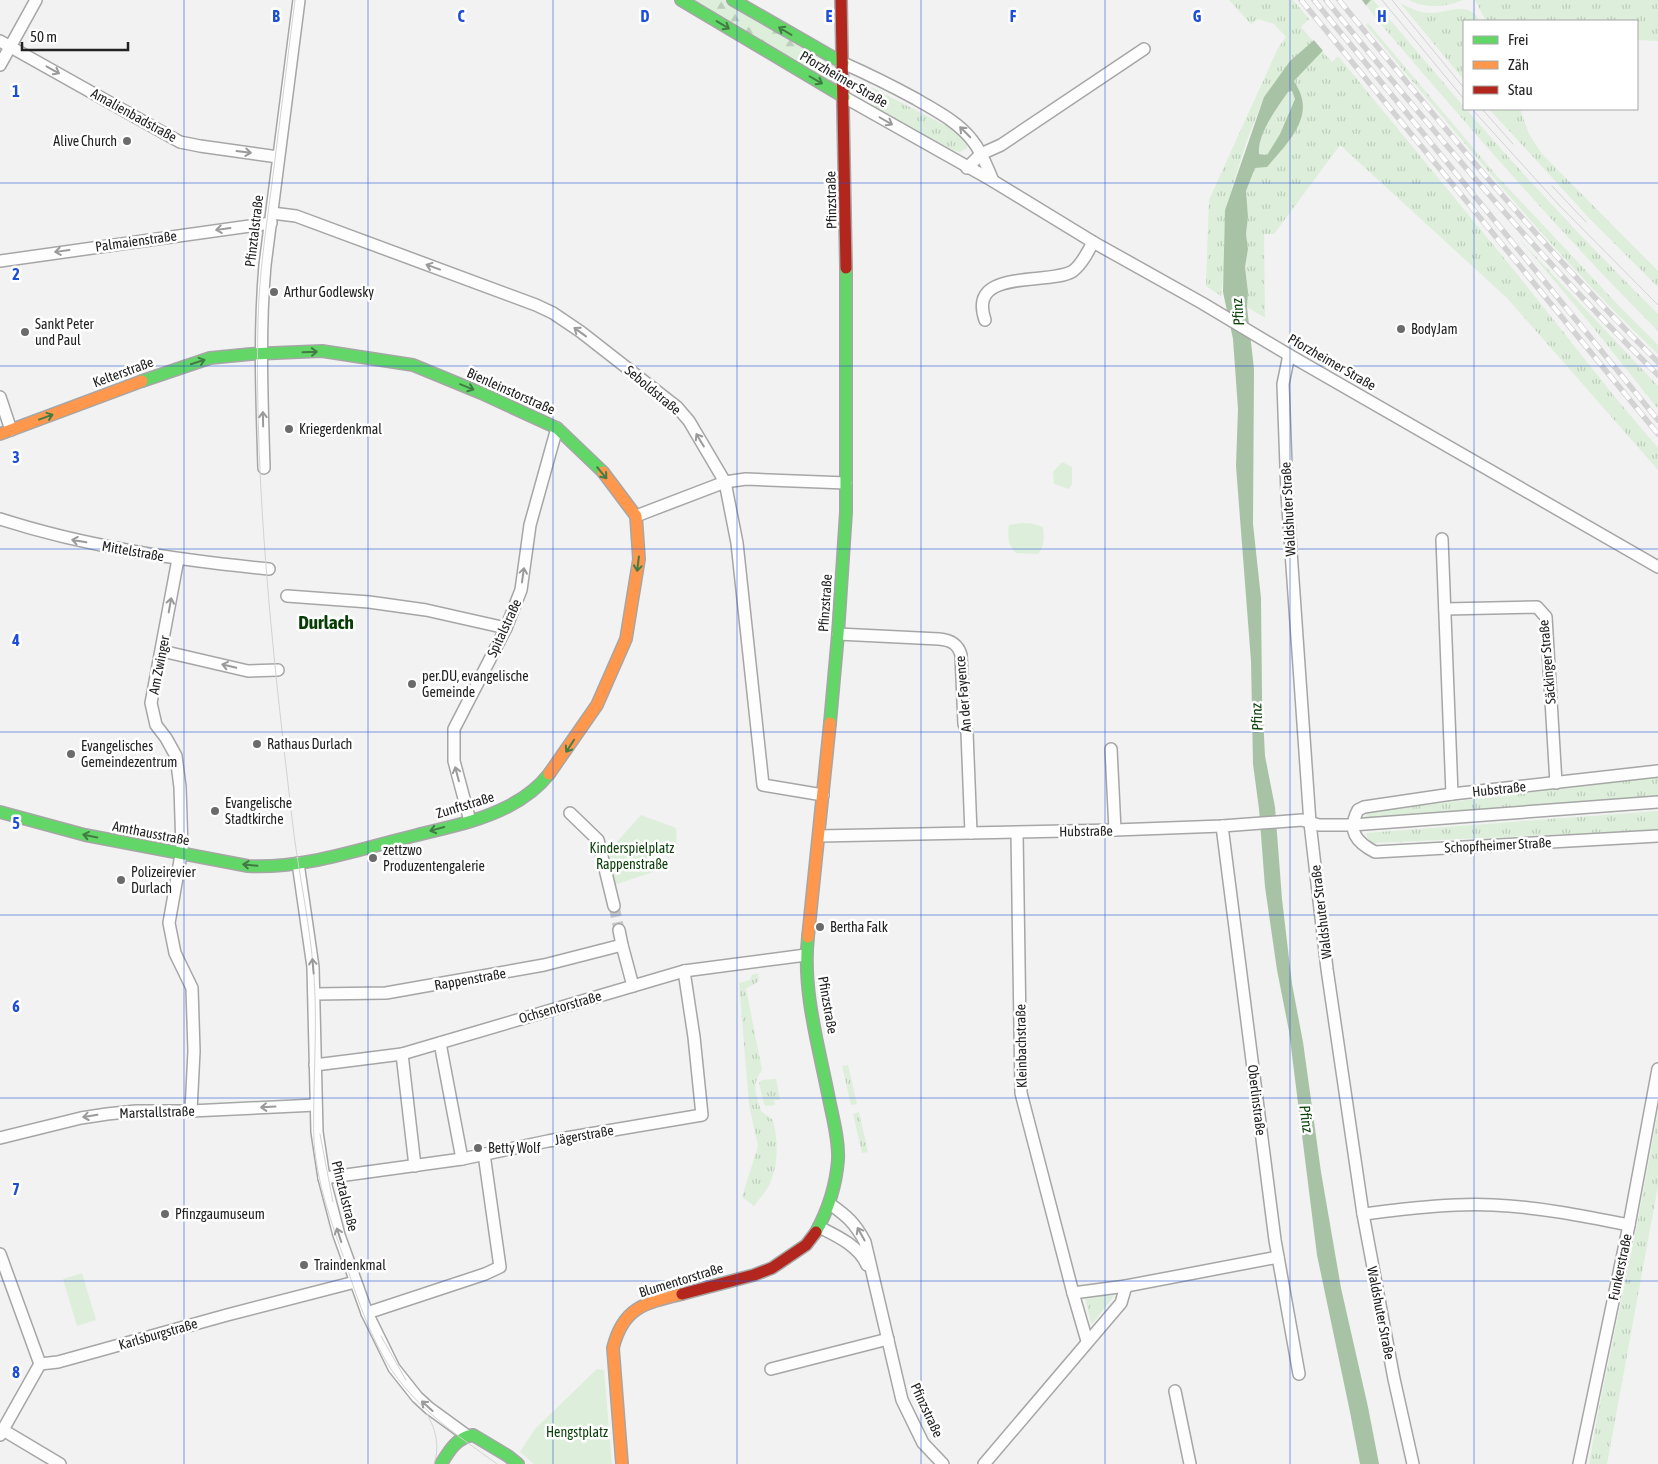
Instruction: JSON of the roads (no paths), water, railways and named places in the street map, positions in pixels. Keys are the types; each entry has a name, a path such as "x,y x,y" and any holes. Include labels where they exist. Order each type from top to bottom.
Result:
{"main road":[{"name":"Pforzheimer Straße","path":"681,0 844,97"},
{"name":"Pforzheimer Straße","path":"733,0 843,63"},
{"name":"Pfinzstraße","path":"819,1227 830,1204 838,1159 836,1134 809,994 806,955 820,836 845,532 846,215 841,0"},
{"name":"Bienleinstorstraße","path":"261,353 322,351 413,365 480,393 557,428 600,469 636,516"},
{"name":"Kelterstraße","path":"6,432 153,376 210,358 261,353"},
{"name":"Zunftstraße","path":"298,863 322,859 470,821 507,807 540,786 564,756 597,705 626,638 639,560 636,516"},
{"name":"Amthausstraße","path":"0,812 86,835 181,854 256,866 269,867 298,863"},
{"name":"Blumentorstraße","path":"622,1464 613,1348 617,1331 627,1316 654,1301 754,1275 772,1268 806,1245 819,1227"},
{"name":"Pfinztalstraße","path":"466,1436 473,1435 480,1438 518,1464"},
{"path":"441,1464 454,1444 466,1436"}],"street":[{"path":"0,65 5,44 36,0"},
{"name":"Pfinztalstraße","path":"264,468 261,353 263,290 299,0"},
{"name":"Amalienbadstraße","path":"5,44 180,142 278,157"},
{"path":"967,168 981,154 1001,145 1144,49"},
{"name":"Pforzheimer Straße","path":"843,63 874,76 944,115 965,131 981,154 992,181"},
{"name":"Pforzheimer Straße","path":"844,97 1658,567"},
{"name":"Seboldstraße","path":"272,218 296,216 536,305 553,313 581,332 677,407 689,421 724,482 737,543 763,784 823,794"},
{"name":"Palmaienstraße","path":"0,261 272,218"},
{"path":"985,320 982,307 986,295 996,286 1072,271 1082,262 1093,242"},
{"name":"Waldshuter Straße","path":"1290,355 1283,384 1287,494 1310,822 1327,969 1363,1214 1394,1379 1414,1464"},
{"path":"0,396 6,432"},
{"name":"Spitalstraße","path":"470,821 454,761 454,729 506,628 521,590 530,526 557,428"},
{"path":"636,516 724,482 746,479 846,483"},
{"name":"Mittelstraße","path":"0,520 65,538 178,559 269,569"},
{"path":"1442,539 1452,794"},
{"name":"Am Zwinger","path":"178,559 151,703 156,725 176,756 180,787 182,849 169,923 175,953 192,988 194,1051 191,1111"},
{"path":"287,596 369,602 426,610 506,628"},
{"name":"Säckinger Straße","path":"1444,609 1537,606 1546,617 1556,783"},
{"name":"An der Fayence","path":"838,634 948,640 959,649 961,656 964,724 967,732 971,833"},
{"path":"162,651 248,671 278,670"},
{"path":"1111,749 1115,830"},
{"name":"Hubstraße","path":"1352,825 1358,810 1364,807 1452,794 1658,771"},
{"name":"Hubstraße","path":"820,836 1115,830 1222,826 1302,820 1327,826 1352,825 1658,802"},
{"path":"570,813 598,840 614,906"},
{"name":"Schopfheimer Straße","path":"1352,825 1357,840 1375,852 1658,836"},
{"name":"Oberlinstraße","path":"1222,826 1278,1257 1299,1374"},
{"name":"Kleinbachstraße","path":"1017,832 1021,1093 1072,1293 1087,1341"},
{"name":"Pfinztalstraße","path":"298,863 309,933 314,994 310,1050 315,1066 317,1132 324,1178 339,1234 367,1313 394,1368 406,1384 429,1408 466,1436"},
{"path":"619,930 633,986"},
{"name":"Rappenstraße","path":"314,994 386,993 544,966 622,945"},
{"name":"Ochsentorstraße","path":"315,1066 402,1054 684,971 806,955"},
{"name":"Jägerstraße","path":"324,1178 462,1159 548,1141 702,1115 694,1037 684,971"},
{"path":"440,1043 462,1159"},
{"path":"402,1054 415,1166"},
{"name":"Funkerstraße","path":"1579,1464 1629,1226 1658,1068"},
{"name":"Marstallstraße","path":"0,1138 81,1118 107,1114 136,1111 191,1111 316,1105"},
{"path":"367,1313 485,1274 500,1267 484,1154"},
{"name":"Pfinzstraße","path":"830,1204 845,1214 856,1225 865,1242 902,1400 923,1443 943,1464"},
{"path":"1363,1214 1421,1207 1492,1205 1564,1212 1629,1226"},
{"name":"Pfinzstraße","path":"819,1227 855,1248 865,1260 872,1276"},
{"path":"0,1254 40,1364 2,1433 60,1464"},
{"path":"1072,1293 1126,1286 1278,1257"},
{"name":"Karlsburgstraße","path":"40,1364 58,1362 355,1282"},
{"path":"984,1464 1121,1303 1126,1286"},
{"path":"771,1369 888,1339"},
{"path":"1175,1391 1190,1464"}],"water":[{"name":"Pfinz","path":"1348,0 1371,0 1294,81 1301,94 1303,109 1298,127 1267,167 1255,168 1246,191 1248,249 1245,267 1248,292 1247,307 1254,369 1253,524 1261,598 1262,698 1265,756 1275,807 1282,899 1292,984 1303,1042 1321,1172 1341,1288 1379,1464 1360,1464 1317,1255 1289,1031 1277,970 1265,887 1259,809 1253,764 1251,661 1236,466 1238,409 1233,339 1223,292 1225,210 1264,97 1290,61 1313,41","holes":["1292,91 1295,99 1280,134 1267,155 1259,154 1261,138 1273,113 1288,92"]}],"tunnel":[{"path":"614,906 619,930"}],"tram line":[{"path":"295,0 261,269 258,321 259,450 267,579 279,707 314,980 314,1142 318,1172 325,1202 361,1308 382,1354 418,1402 448,1428 497,1464"},
{"path":"1382,0 1463,98"},
{"path":"1392,0 1463,87"},
{"path":"1473,110 1559,205 1658,305"},
{"path":"1483,110 1513,144"},
{"path":"1552,186 1586,222"},
{"path":"320,1134 333,1202"},
{"path":"381,1336 406,1380"},
{"path":"427,1414 433,1426 437,1444 434,1464"}],"railway":[{"path":"1301,0 1658,434"},
{"path":"1314,0 1658,420"},
{"path":"1326,0 1405,97 1528,239 1658,375"},
{"path":"1339,0 1454,139 1533,230 1615,319 1658,362"}],"place":[{"name":"Alive Church","path":"127,141"},
{"name":"Arthur Godlewsky","path":"274,292"},
{"name":"BodyJam","path":"1401,329"},
{"name":"Sankt Peter und Paul","path":"25,332"},
{"name":"Kriegerdenkmal","path":"289,429"},
{"name":"per.DU, evangelische Gemeinde","path":"412,684"},
{"name":"Rathaus Durlach","path":"257,744"},
{"name":"Evangelisches Gemeindezentrum","path":"71,754"},
{"name":"Evangelische Stadtkirche","path":"215,811"},
{"name":"zettzwo Produzentengalerie","path":"373,858"},
{"name":"Polizeirevier Durlach","path":"121,880"},
{"name":"Bertha Falk","path":"820,927"},
{"name":"Betty Wolf","path":"478,1148"},
{"name":"Pfinzgaumuseum","path":"165,1214"},
{"name":"Traindenkmal","path":"304,1265"}],"district":[{"name":"Durlach","path":"326,622"}],"park label":[{"name":"Kinderspielplatz Rappenstraße","path":"632,856"},
{"name":"Hengstplatz","path":"577,1432"}]}
